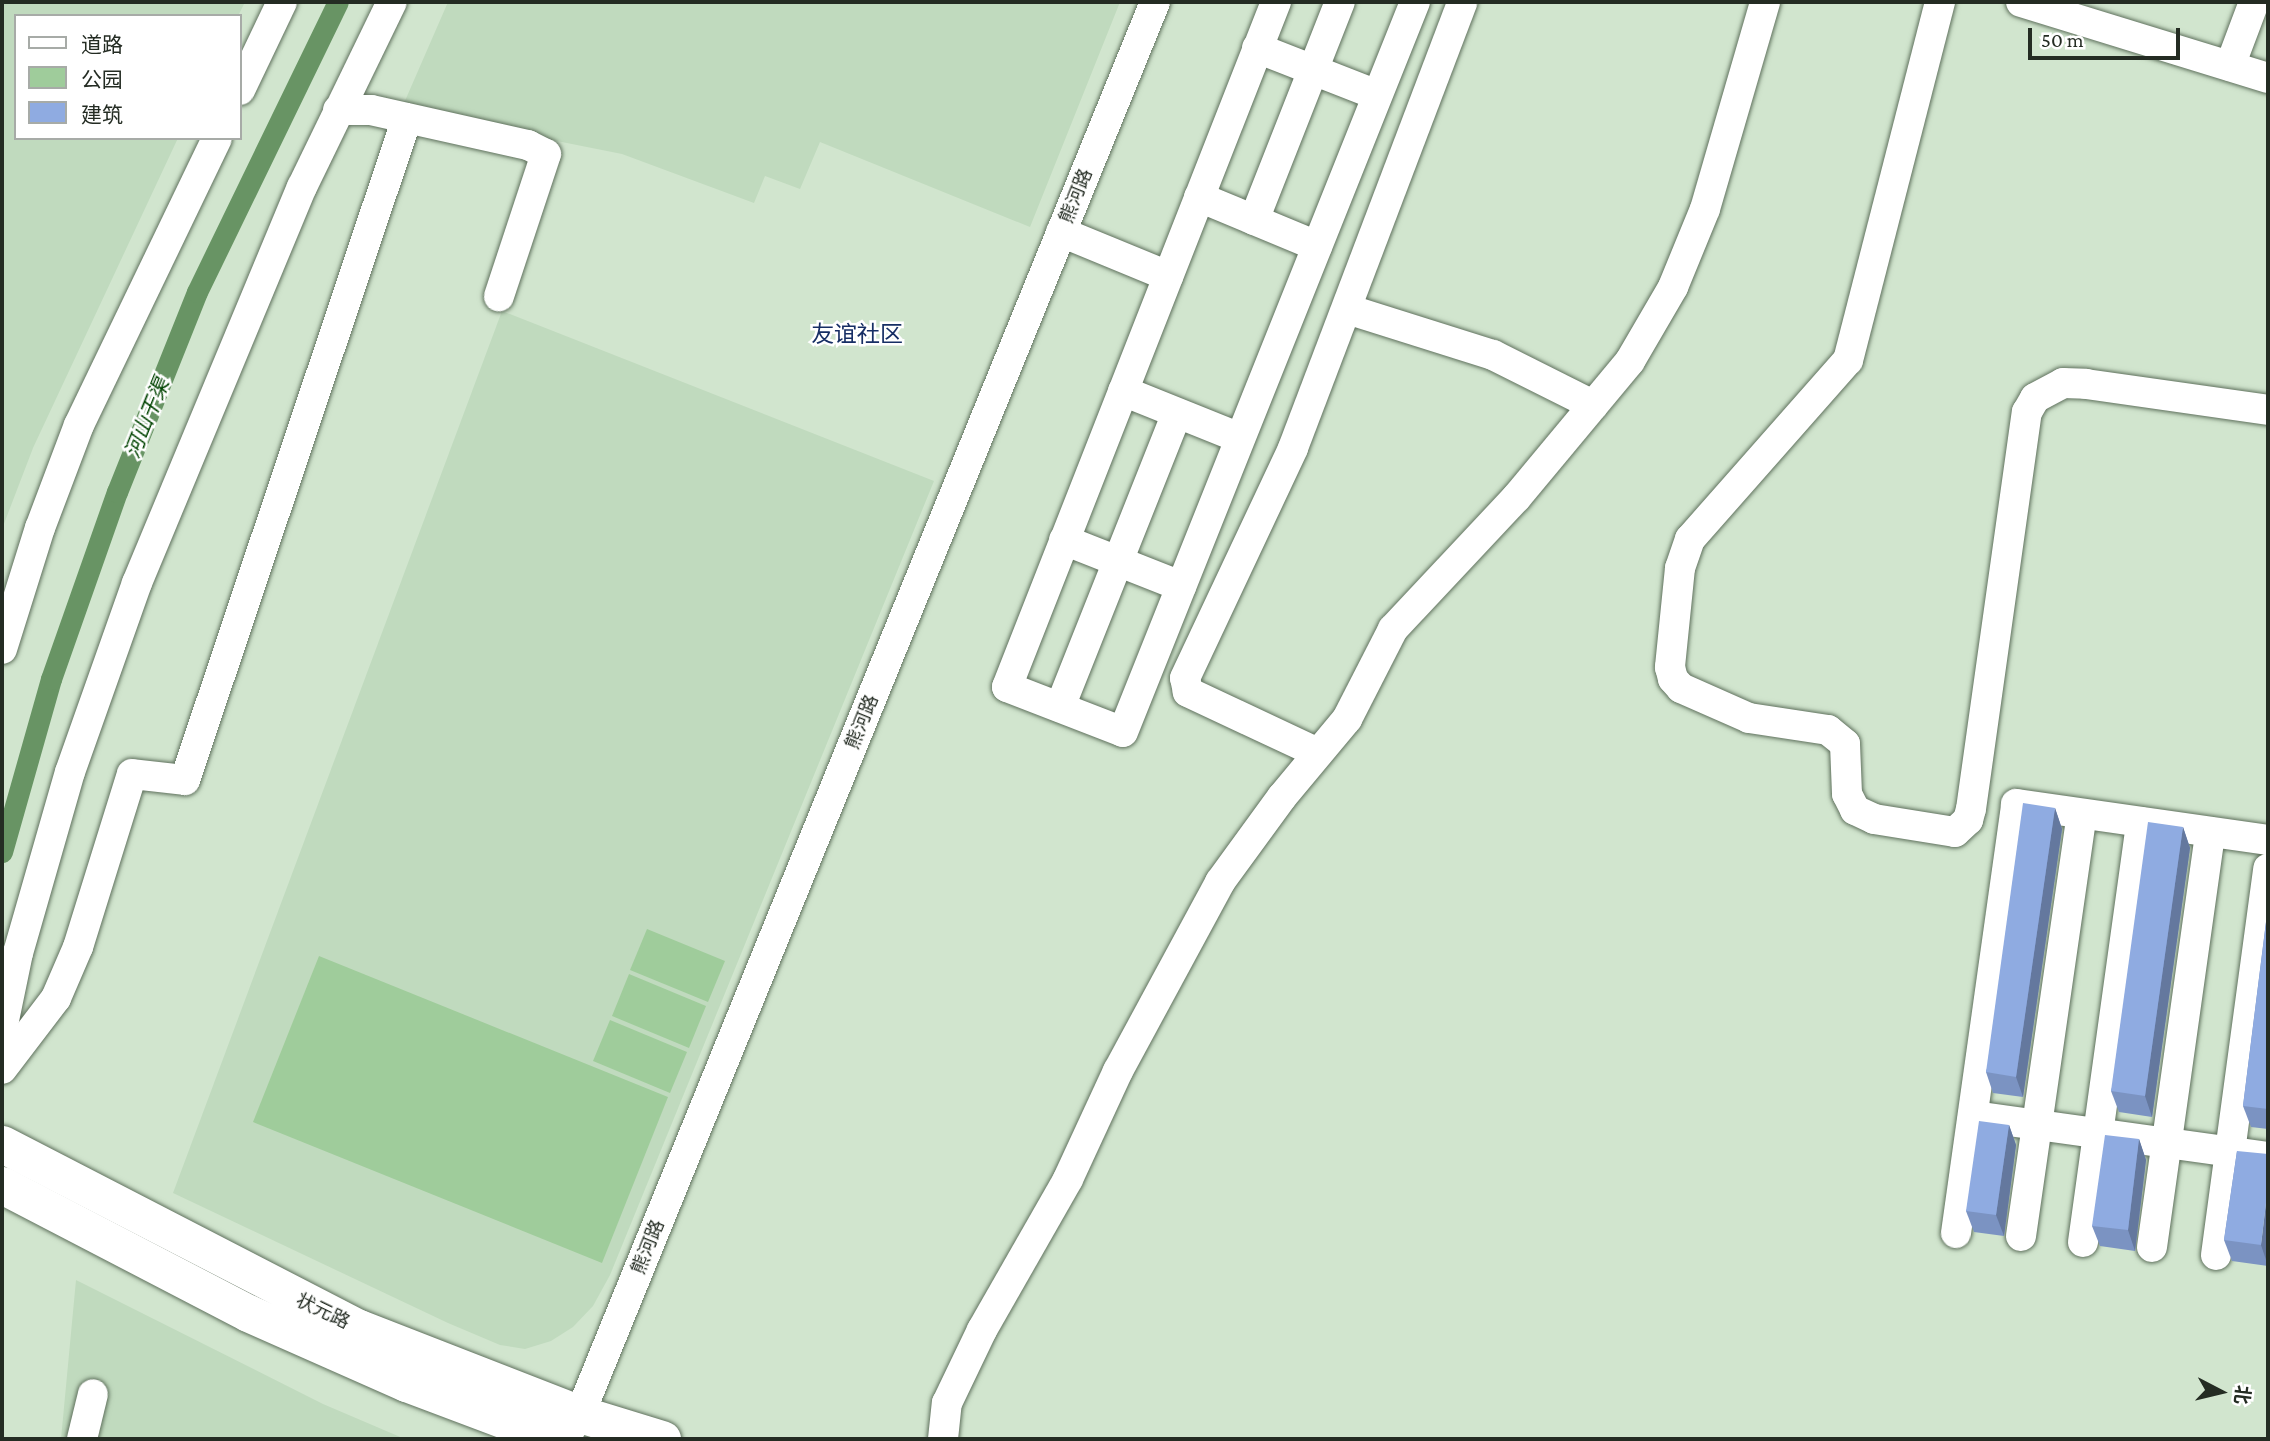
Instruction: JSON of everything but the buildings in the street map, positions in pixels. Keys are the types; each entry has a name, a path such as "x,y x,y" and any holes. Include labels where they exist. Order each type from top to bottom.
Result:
{"main road":[{"name":"状元路","path":"2,1144 359,1328 567,1431"},
{"name":"状元路","path":"2,1185 248,1313 418,1387 567,1431 662,1439"}],"street":[{"path":"242,86 282,2"},
{"path":"2,1030 18,953 70,772 137,583 338,110 392,2"},
{"name":"熊河路","path":"567,1431 1155,2"},
{"path":"1276,2 1007,687 1123,732 1415,2"},
{"path":"1254,220 1340,2"},
{"path":"1318,753 1188,692 1184,686 1293,448 1462,2"},
{"path":"943,1439 947,1403 982,1330 1068,1179 1118,1071 1208,906 1274,808 1347,719 1393,629 1516,498 1630,360 1673,287 1705,209 1765,2"},
{"path":"1940,2 1848,360 1690,539 1680,568 1670,667 1673,679 1681,688 1749,718 1828,730 1845,744 1847,794 1855,810 1874,819 1955,832 1968,820 1971,809 2027,412 2035,398 2063,383 2086,384 2268,410"},
{"path":"2021,2 2268,78"},
{"path":"2230,66 2254,2"},
{"path":"1257,48 1377,95"},
{"path":"338,110 371,110 528,145 546,154 499,296"},
{"path":"2,1069 56,998 78,947 132,774 185,780 407,118"},
{"path":"2,649 40,528 79,425 216,140"},
{"path":"1199,197 1317,246"},
{"path":"1061,232 1168,276"},
{"path":"1347,309 1493,355 1593,405"},
{"path":"1123,391 1240,438"},
{"path":"1060,707 1177,413"},
{"path":"1065,540 1181,586"},
{"path":"1956,1233 2016,804 2268,840"},
{"path":"2021,1236 2082,814"},
{"path":"2083,1242 2141,822"},
{"path":"2152,1247 2210,832"},
{"path":"2216,1255 2268,868"},
{"path":"1973,1116 2268,1157"},
{"path":"82,1439 93,1394"}],"shaded area":[{"path":"2,2 245,2 239,14 14,14 14,140 177,140 33,448 2,529"},
{"path":"448,2 1120,2 1030,227 820,142 800,189 765,176 754,203 622,154 401,110"},
{"path":"502,311 934,481 610,1275 593,1306 573,1327 551,1341 525,1349 500,1345 448,1323 173,1193"},
{"path":"76,1280 323,1404 405,1439 61,1439"}],"green space":[{"path":"647,929 725,961 708,1002 630,970"},
{"path":"319,956 668,1097 602,1263 253,1122"},
{"path":"629,974 706,1006 689,1048 612,1016"},
{"path":"610,1020 687,1052 670,1093 593,1061"}],"waterway":[{"name":"河山干渠","path":"2,852 51,679 117,492 197,292 338,2"}],"district":[{"name":"友谊社区","path":"857,334"}]}
